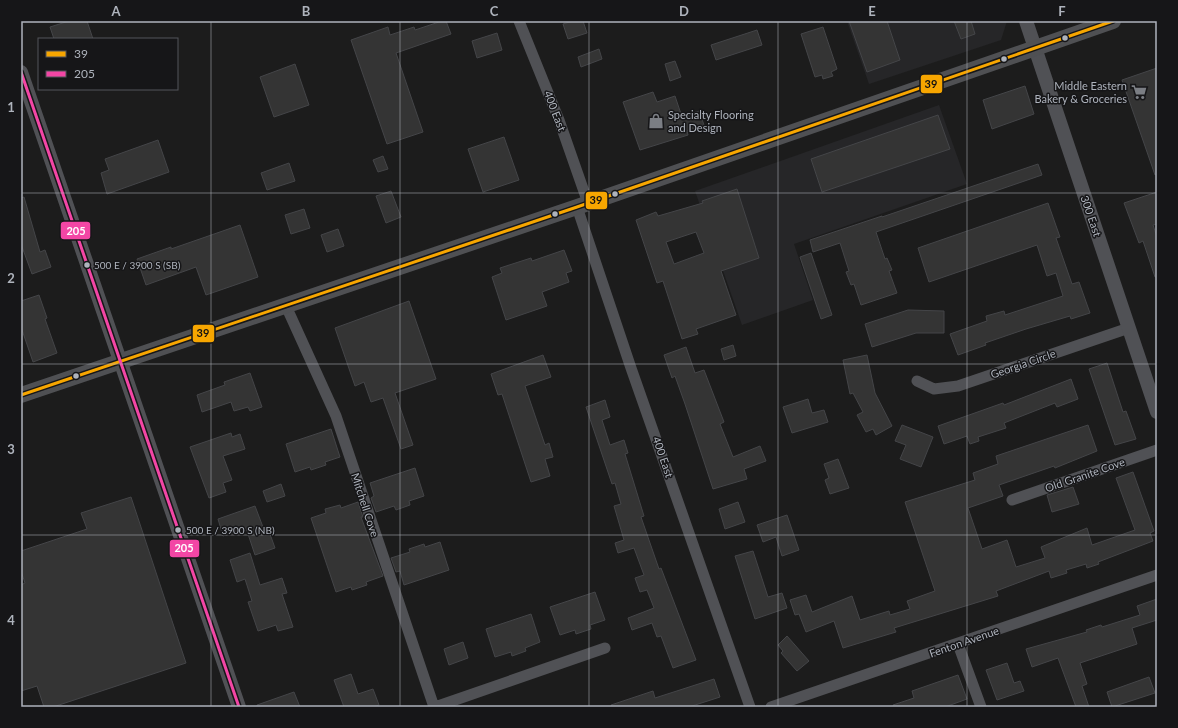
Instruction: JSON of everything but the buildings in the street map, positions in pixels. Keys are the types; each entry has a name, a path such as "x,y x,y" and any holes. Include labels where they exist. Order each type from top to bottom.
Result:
{"main road":[{"path":"21,395 583,205 1113,21"}],"street":[{"name":"400 East","path":"519,21 559,120 631,368 750,707"},
{"name":"300 East","path":"1026,21 1129,328 1153,390 1157,412"},
{"path":"21,72 24,93 122,362 239,707"},
{"name":"Mitchell Cove","path":"286,306 336,416 434,707 605,648"},
{"name":"Georgia Circle","path":"917,381 934,389 958,386 1129,328"},
{"name":"Old Granite Cove","path":"1012,500 1157,450"},
{"name":"Fenton Avenue","path":"771,707 1157,575"},
{"path":"958,644 980,707"}],"shaded area":[{"path":"847,21 1007,21 1001,40 869,84"},
{"path":"939,105 967,184 794,244 813,300 742,325 695,191"}],"transit line":[{"name":"39","path":"21,395 577,207 1113,21"},
{"name":"205","path":"21,72 239,707"}],"place":[{"name":"Middle Eastern Bakery & Groceries","path":"1139,92"},
{"name":"Specialty Flooring and Design","path":"656,121"},
{"name":"500 E / 3900 S (SB)","path":"87,265"},
{"name":"500 E / 3900 S (NB)","path":"178,530"}]}
